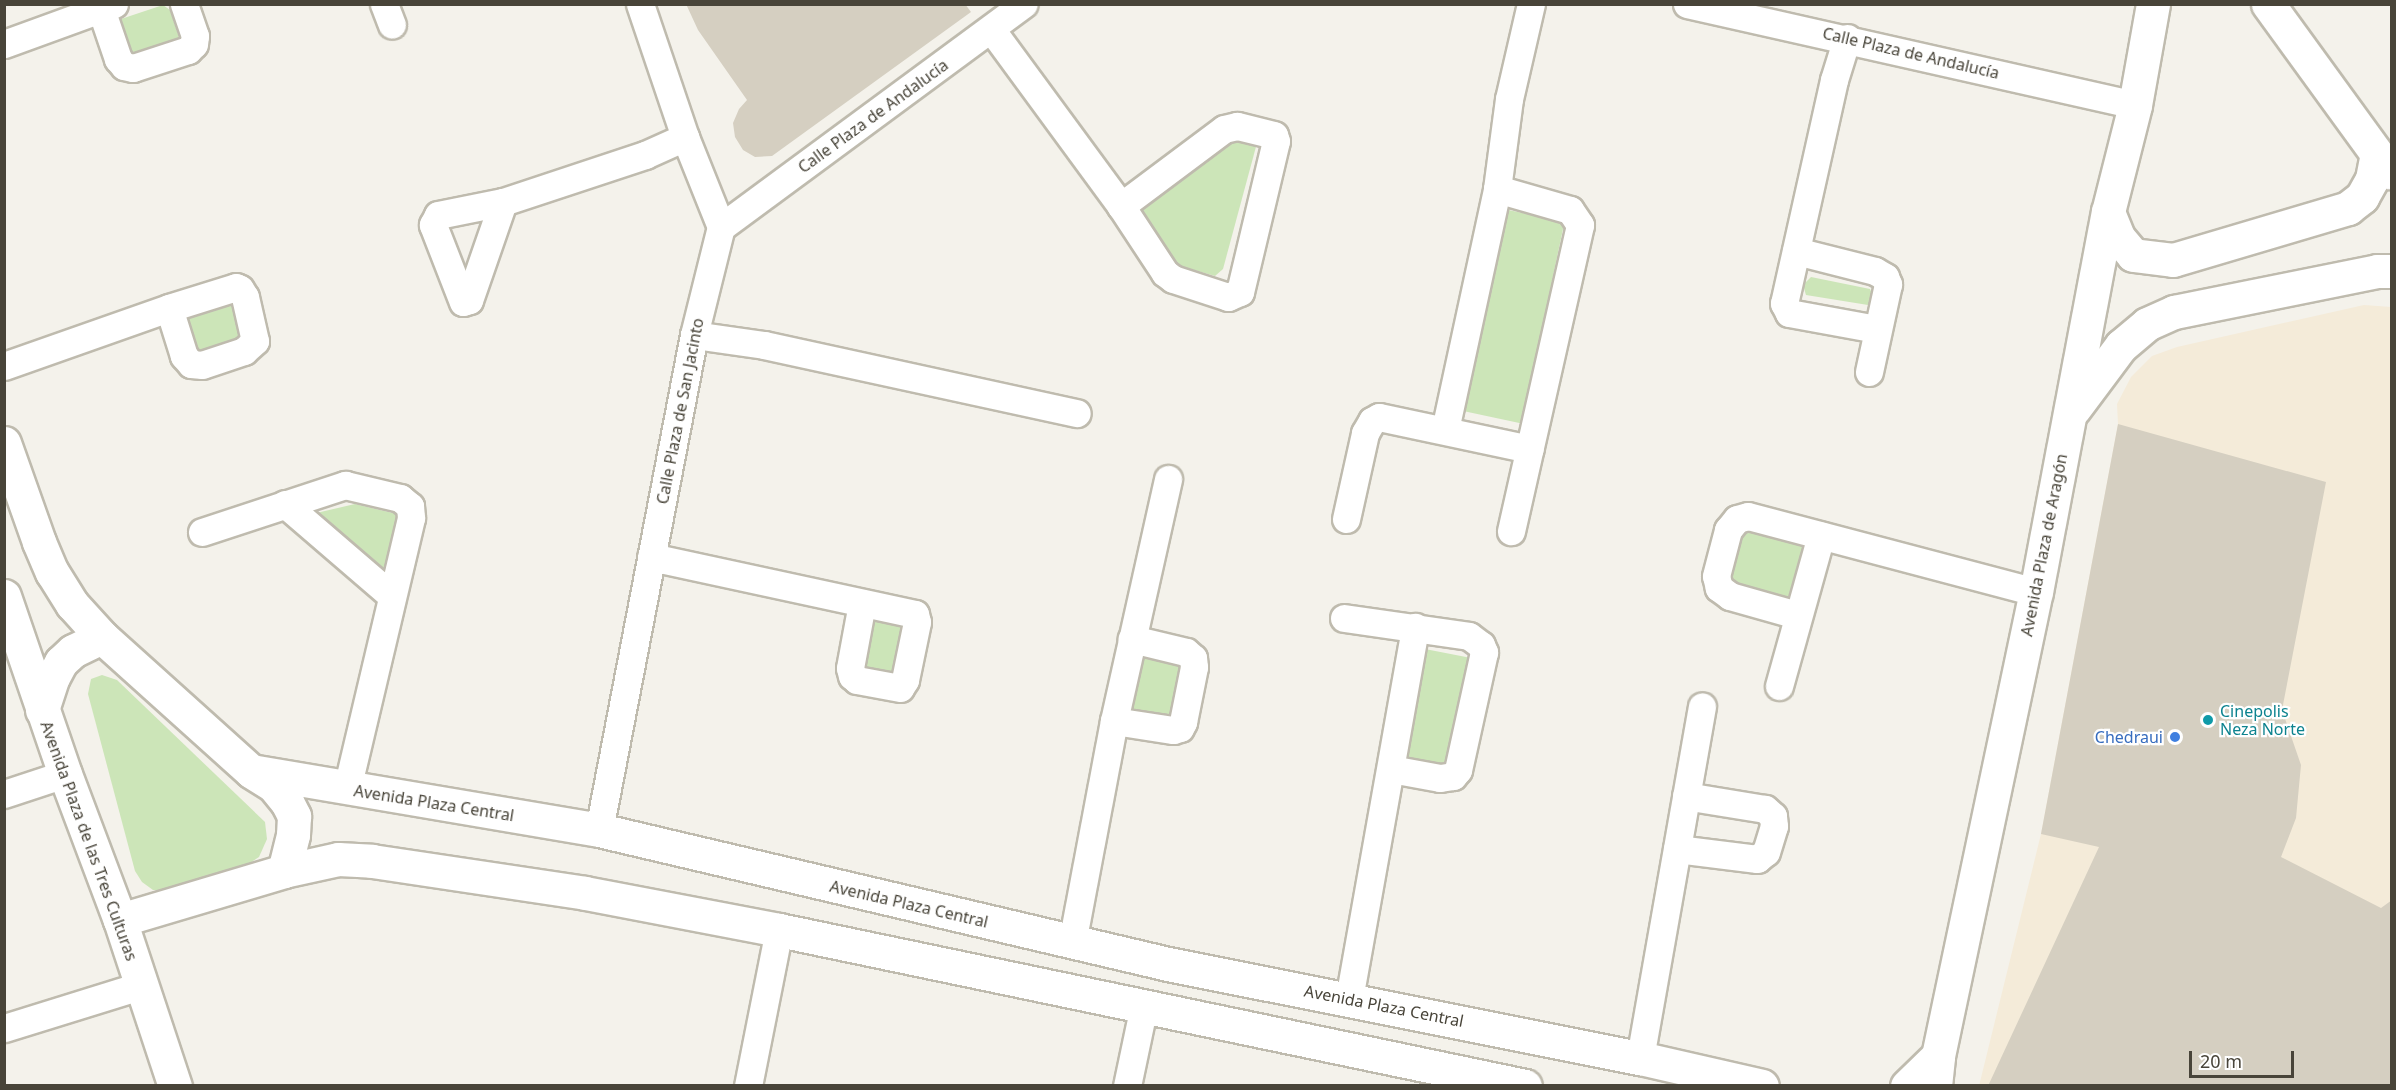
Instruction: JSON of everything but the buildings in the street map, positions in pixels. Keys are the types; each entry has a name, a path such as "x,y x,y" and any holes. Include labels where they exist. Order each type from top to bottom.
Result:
{"street":[{"path":"4,44 108,7 118,59 124,66 133,68 188,50 194,44 195,36 184,4"},
{"path":"640,4 685,137 721,227"},
{"name":"Calle Plaza de Andalucía","path":"721,227 1024,4"},
{"path":"1445,430 1497,189 1509,99 1531,4"},
{"name":"Calle Plaza de Andalucía","path":"1687,4 1781,14 1847,38 2135,105"},
{"name":"Avenida Plaza de Aragón","path":"1936,1071 2036,591 2108,212 2135,105 2153,4"},
{"path":"2108,212 2118,237 2133,255 2173,260 2348,208 2362,197 2384,164 2268,4"},
{"path":"991,29 1121,206 1169,277 1232,296 1242,287 1276,141 1274,135 1237,126 1224,129 1121,206"},
{"path":"1847,38 1833,87 1784,303 1785,310 1877,329"},
{"path":"503,202 645,155 685,137"},
{"path":"1497,189 1570,210 1580,225 1511,531"},
{"name":"Calle Plaza de San Jacinto","path":"598,830 694,335 721,227"},
{"path":"1796,251 1875,270 1886,277 1888,284 1869,372"},
{"path":"2068,417 2121,346 2147,324 2165,316 2377,271 2391,271"},
{"path":"4,366 169,308"},
{"path":"694,335 764,345 1077,413"},
{"path":"1346,519 1365,433 1372,421 1384,417 1530,449"},
{"path":"4,443 52,572 72,604 102,637 251,771 274,786 287,801 294,816 293,835 284,871"},
{"path":"1072,943 1114,721 1168,479"},
{"path":"202,532 345,485 405,501 410,506 411,518 348,788"},
{"path":"285,504 392,596"},
{"path":"1797,615 1730,596 1719,588 1716,576 1728,530 1737,519 1748,516 2036,591"},
{"path":"1779,686 1797,615 1821,536"},
{"path":"651,557 862,603"},
{"name":"Avenida Plaza de las Tres Culturas","path":"4,596 42,710 120,920 175,1086"},
{"path":"1344,618 1469,636 1481,645 1484,659 1458,770 1453,776 1440,778 1391,769"},
{"path":"1349,999 1359,956 1415,627"},
{"path":"42,710 53,677 62,662 73,651 102,637"},
{"path":"1114,721 1173,730 1180,728 1183,722 1194,668 1193,658 1186,652 1132,639"},
{"path":"1640,1058 1702,706"},
{"name":"Avenida Plaza Central","path":"251,771 598,830 1072,943 1640,1058 1750,1085"},
{"path":"4,794 65,774"},
{"path":"1677,849 1757,859 1766,852 1774,826 1773,816 1764,809 1686,796"},
{"path":"120,920 284,871 339,859 372,861 573,891 779,930 1525,1086"},
{"path":"748,1086 779,930"},
{"path":"4,1028 140,986"},
{"path":"1127,1086 1144,1005"},
{"path":"1907,1086 1936,1071"}],"shaded area":[{"name":"Chedraui","path":"2364,305 2391,307 2391,1085 1979,1086 2041,834 2118,424 2117,404 2131,377 2152,356 2177,347"}],"green space":[{"path":"163,5 170,10 181,43 136,67 116,29 121,19"},
{"path":"1226,137 1257,143 1223,269 1215,276 1177,265 1168,259 1137,211"},
{"path":"1499,208 1565,222 1522,423 1456,409"},
{"path":"1811,277 1870,289 1874,298 1868,305 1806,295 1803,285"},
{"path":"236,298 242,341 199,354 191,348 182,317"},
{"path":"355,504 397,514 383,573 312,514"},
{"path":"1743,523 1805,541 1787,601 1726,584"},
{"path":"873,613 906,619 897,675 863,669"},
{"path":"1425,649 1471,658 1450,767 1404,758"},
{"path":"1135,653 1183,661 1175,716 1126,708"},
{"path":"102,675 117,680 265,822 267,839 259,857 244,867 171,890 153,890 142,882 135,871 88,694 91,679"}],"place":[{"name":"Cinepolis Neza Norte","path":"2208,720"},
{"name":"Chedraui","path":"2175,737"}]}
